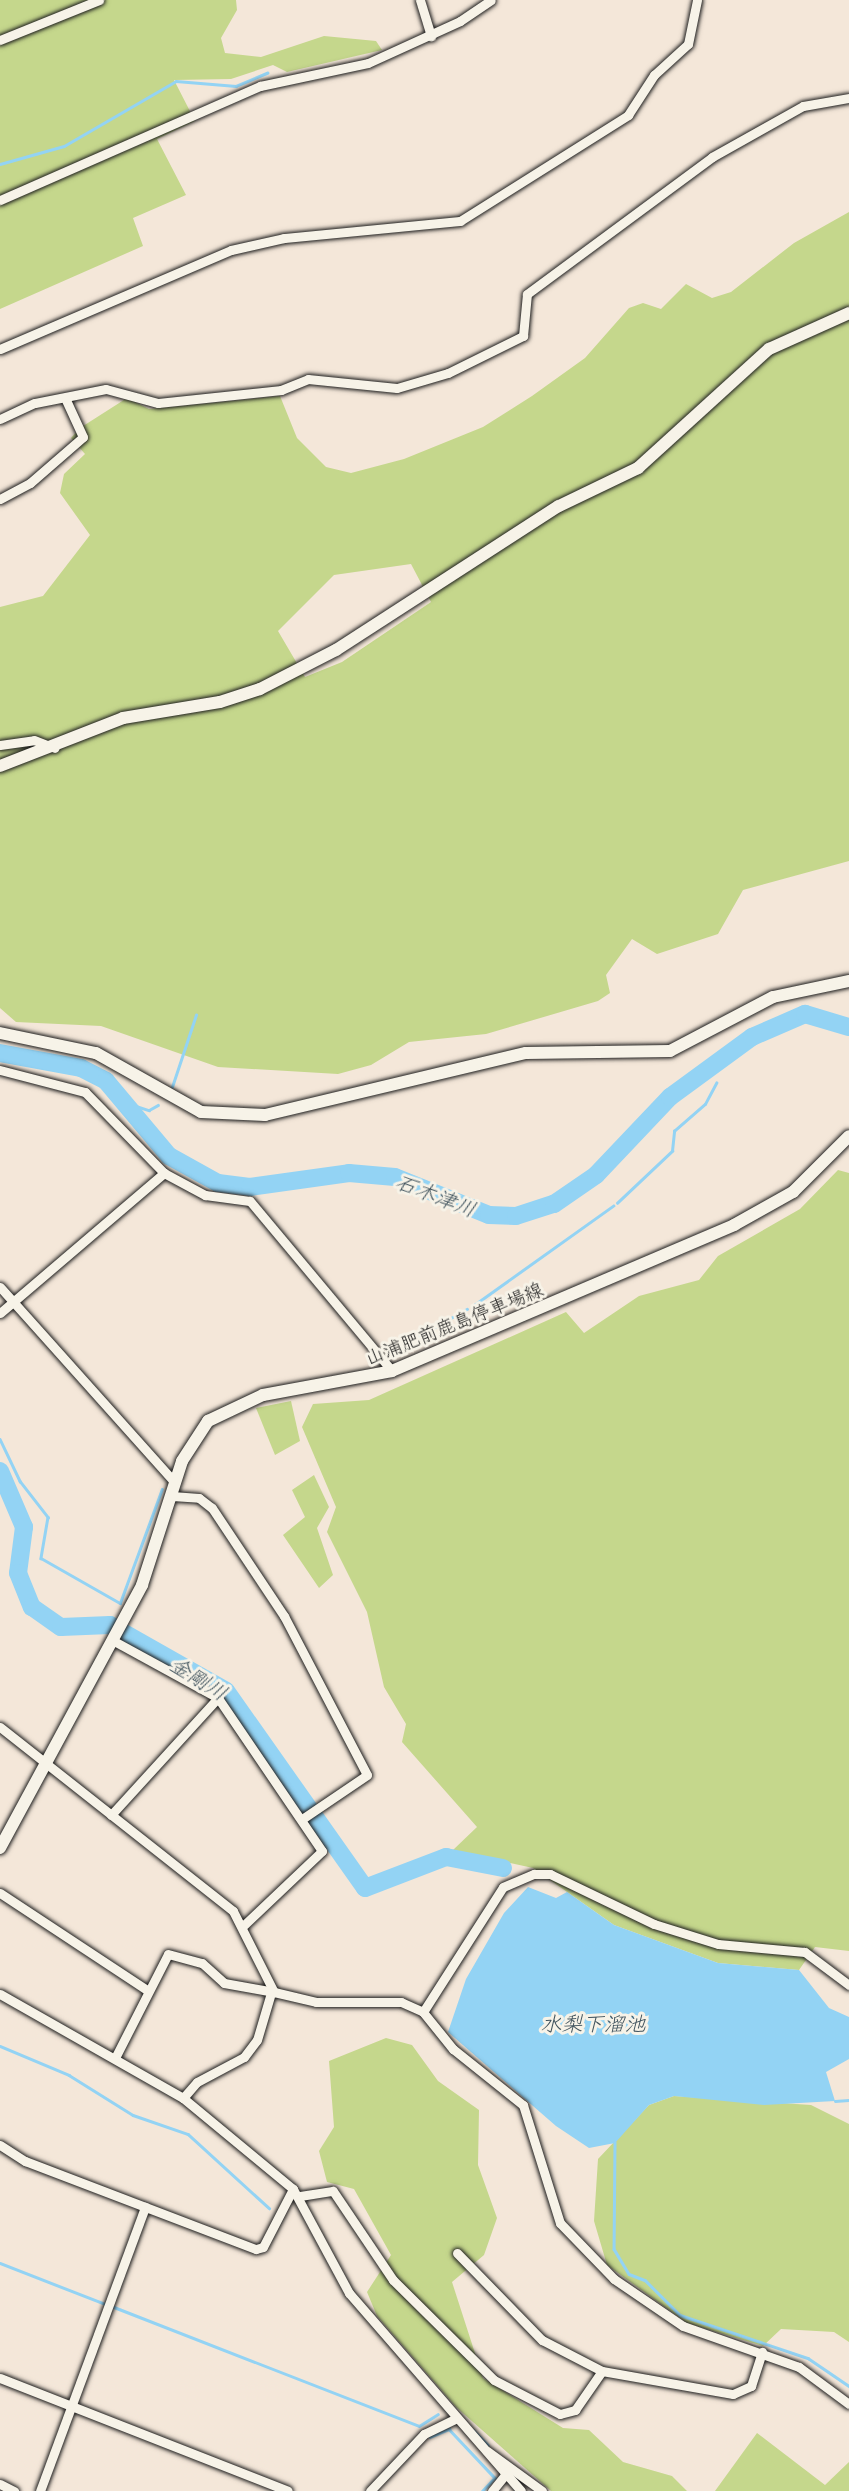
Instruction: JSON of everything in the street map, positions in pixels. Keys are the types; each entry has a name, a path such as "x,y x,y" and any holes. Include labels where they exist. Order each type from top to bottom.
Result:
{"street":[{"path":"0,40 99,0"},
{"path":"421,0 431,36"},
{"path":"0,200 260,86 368,63 431,36 491,0"},
{"path":"0,349 230,250 284,238 460,221 628,115 654,75 688,44 697,0"},
{"path":"0,419 35,403 66,400 114,388 158,403 332,377 397,388 448,373 523,337 527,294 712,157 803,106 849,98"},
{"path":"0,766 57,749 133,715 220,702 260,689 336,650 559,506 638,468 769,349 849,313"},
{"path":"0,499 30,483 83,437 66,400"},
{"path":"0,745 34,740 57,749"},
{"path":"0,1033 96,1053 201,1112 265,1115 526,1053 670,1051 773,997 849,981"},
{"path":"0,1070 85,1092 164,1173 205,1195 250,1201 392,1371"},
{"name":"山浦肥前鹿島停車場線","path":"114,1641 125,1620 175,1483 198,1430 221,1411 263,1395 392,1371 734,1225 793,1192 849,1136"},
{"path":"0,1313 164,1173"},
{"path":"0,1287 175,1483"},
{"path":"172,1496 199,1498 212,1508 284,1616 367,1775 302,1819"},
{"path":"0,1848 114,1641 218,1698 322,1850 243,1926"},
{"path":"111,1815 218,1698"},
{"path":"0,1727 46,1761 243,1926 255,1965 272,1994 257,2040 244,2057 197,2082 183,2098"},
{"path":"423,2012 503,1887 534,1874 550,1874 654,1924 718,1944 805,1952 849,1985"},
{"path":"0,1893 147,1990"},
{"path":"116,2056 147,1990 175,1951 224,1983 316,2002 401,2002 423,2012 453,2049 523,2105 546,2190 570,2238 653,2309 799,2367 849,2404"},
{"path":"0,1994 116,2056 183,2098 297,2193 349,2293 406,2352 455,2419 487,2451 542,2491"},
{"path":"0,2146 145,2207 256,2249 263,2247 297,2193"},
{"path":"297,2193 333,2191 393,2280 494,2380 560,2414 576,2410 601,2371"},
{"path":"40,2491 145,2207"},
{"path":"457,2253 542,2340 601,2371 733,2394 751,2386 762,2352"},
{"path":"0,2378 288,2491"},
{"path":"370,2491 424,2434 455,2419"},
{"path":"487,2451 504,2476 521,2491"},
{"path":"492,2491 504,2476"},
{"path":"0,2484 14,2491"}],"green space":[{"path":"0,0 236,0 237,10 221,38 225,53 261,57 324,36 376,41 382,50 287,72 273,65 231,79 174,80 195,121 157,139 186,195 133,218 143,246 0,309"},
{"path":"849,212 849,861 743,890 718,934 657,954 632,939 606,975 610,993 598,1001 486,1034 409,1042 371,1065 338,1074 218,1067 101,1026 16,1022 0,1008 0,607 43,596 90,535 60,493 64,474 85,454 71,438 80,428 127,398 149,409 280,396 297,438 326,467 351,473 404,459 483,427 585,358 629,308 643,303 661,309 686,284 712,298 731,292 794,243","holes":["411,564 431,602 342,662 305,677 278,631 334,575"]},
{"path":"838,1170 849,1173 849,1951 815,1947 799,1970 718,1963 614,1925 533,1868 453,1850 477,1827 402,1742 406,1724 384,1687 367,1612 327,1532 336,1507 302,1427 313,1404 369,1400 566,1312 584,1333 639,1296 699,1280 718,1256 800,1209"},
{"path":"291,1401 300,1441 275,1455 256,1408"},
{"path":"314,1475 329,1507 317,1528 333,1575 319,1588 283,1535 305,1517 292,1490"},
{"path":"386,2038 412,2045 438,2081 479,2110 478,2165 497,2218 484,2255 452,2282 483,2378 563,2428 589,2430 623,2462 672,2476 687,2491 551,2491 456,2407 377,2316 367,2292 391,2255 354,2189 327,2182 319,2151 334,2127 329,2061"},
{"path":"674,2096 811,2105 849,2124 849,2342 834,2332 781,2329 763,2346 687,2323 607,2265 594,2221 598,2159 649,2105"},
{"path":"757,2433 825,2485 849,2462 849,2491 715,2491"}],"water":[{"name":"水梨下溜池","path":"528,1887 556,1898 567,1892 614,1925 718,1963 799,1970 829,2008 849,2017 849,2059 826,2072 835,2101 764,2105 674,2096 649,2105 615,2143 589,2148 556,2126 448,2032 466,1979 504,1913"}],"waterway":[{"path":"0,164 64,146 176,81 236,86 267,73"},
{"name":"石木津川","path":"0,1053 81,1068 106,1081 169,1156 218,1183 250,1187 349,1173 395,1177 489,1215 516,1216 554,1204 596,1175 670,1097 752,1037 805,1014 849,1027"},
{"path":"172,1087 196,1015"},
{"path":"617,1203 672,1151 674,1131 705,1104 716,1083"},
{"path":"130,1104 149,1110 158,1105"},
{"path":"474,1305 613,1206"},
{"path":"390,1352 467,1309"},
{"path":"0,1439 20,1481 48,1517 41,1558 120,1603 162,1489"},
{"name":"金剛川","path":"0,1471 24,1527 18,1573 32,1607 61,1627 110,1625 226,1691 365,1888 446,1857 503,1868"},
{"path":"0,2046 69,2075 133,2115 188,2134 269,2208"},
{"path":"835,2101 849,2100"},
{"path":"615,2142 614,2249 629,2274 645,2280 680,2315 808,2358 849,2386"},
{"path":"0,2263 105,2304"},
{"path":"114,2307 419,2426 438,2414"},
{"path":"430,2437 449,2429 495,2478 483,2491"},
{"path":"473,2430 488,2445"}]}
